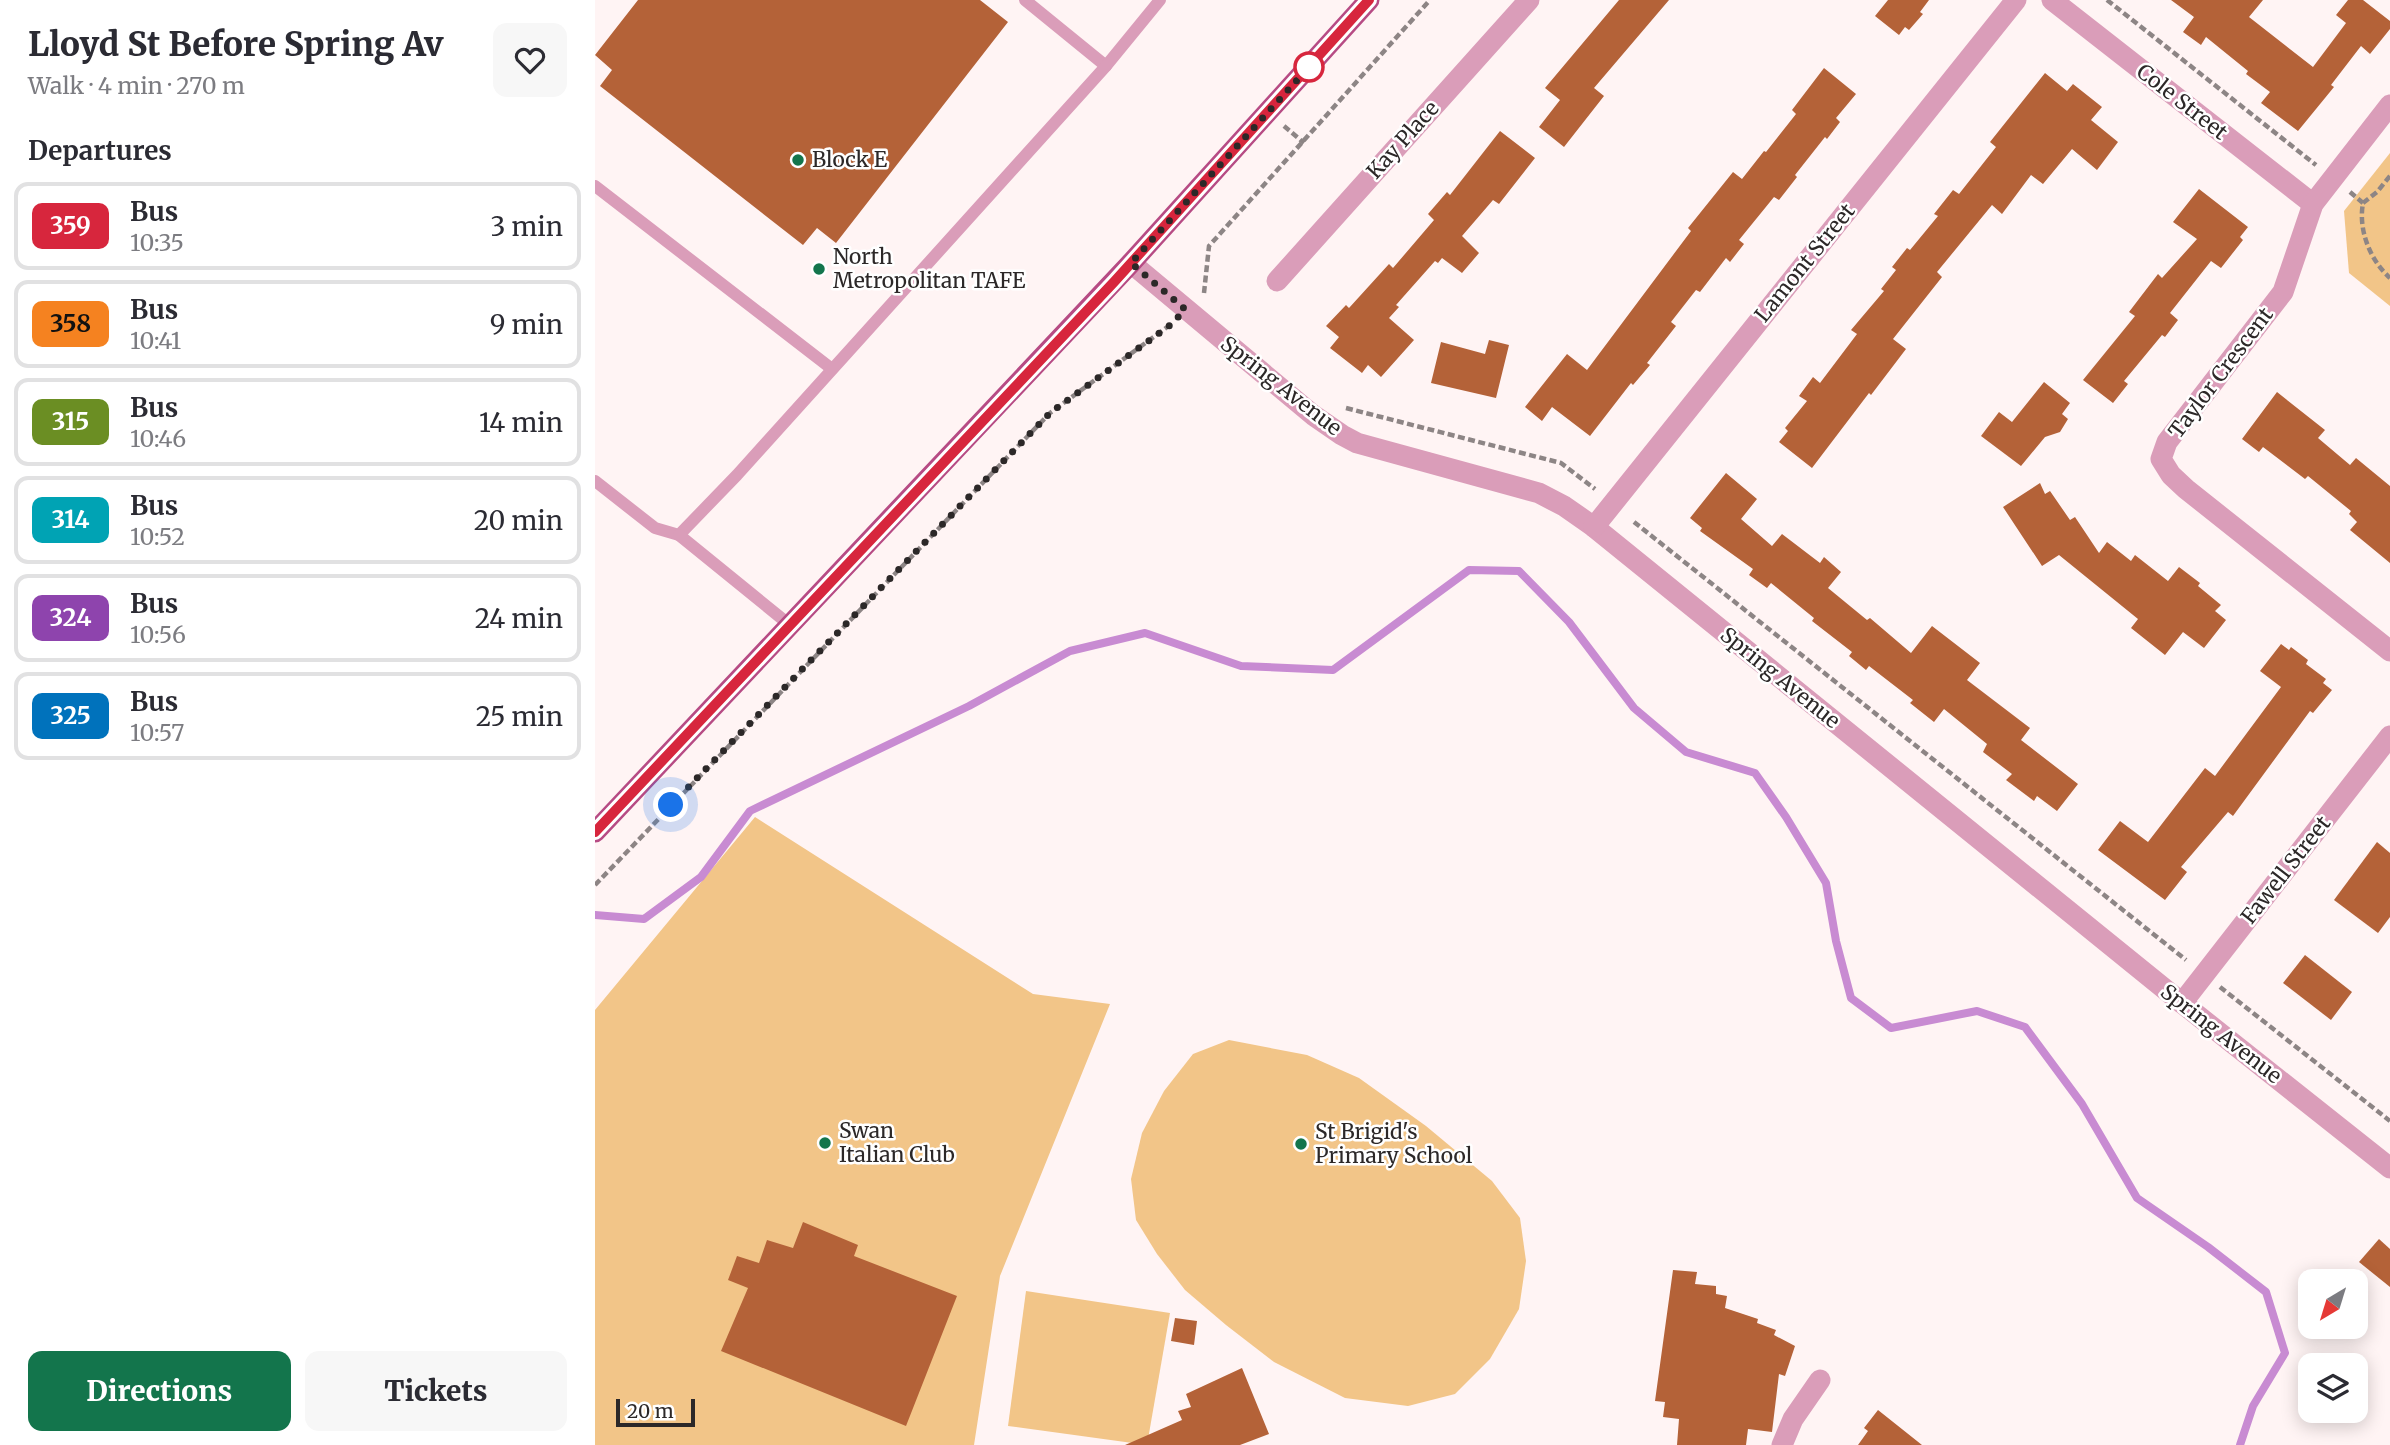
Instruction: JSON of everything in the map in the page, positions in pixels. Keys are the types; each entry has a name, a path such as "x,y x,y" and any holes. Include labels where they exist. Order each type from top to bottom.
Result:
{"main road":[{"path":"595,832 1131,263 1369,0"}],"street":[{"name":"Kay Place","path":"1277,281 1529,0"},
{"name":"Lamont Street","path":"1594,527 2016,0"},
{"name":"Cole Street","path":"2052,0 2313,204"},
{"path":"2313,204 2390,105"},
{"name":"Taylor Crescent","path":"2313,204 2283,292 2167,442 2161,459 2171,475 2186,489 2390,651"},
{"name":"Spring Avenue","path":"1131,263 1313,415 1342,435 1374,448 1539,493 1594,527 2390,1168"},
{"name":"Fawell Street","path":"2182,1003 2390,736"},
{"path":"1782,1445 1793,1419 1820,1380"}],"lane":[{"path":"1025,0 1106,66"},
{"path":"679,535 737,475 1106,66 1160,0"},
{"path":"595,186 832,369"},
{"path":"595,481 655,528 679,535 791,626"}],"path":[{"path":"595,885 1050,413 1173,323 1185,309 1204,295 1209,246 1430,0"},
{"path":"2107,0 2333,179"},
{"path":"2390,176 2377,192 2363,203 2360,216 2365,238 2378,267 2390,278"},
{"path":"1340,406 1561,463 1601,494"},
{"path":"1634,522 2390,1121"}],"shaded area":[{"path":"2390,153 2390,306 2349,273 2344,211"},
{"name":"Swan Italian Club","path":"755,817 1033,994 1110,1004 1000,1276 974,1445 595,1445 595,1010"},
{"path":"1229,1040 1307,1055 1359,1078 1426,1126 1492,1181 1520,1218 1526,1261 1519,1309 1490,1359 1455,1394 1408,1406 1345,1398 1274,1362 1185,1290 1157,1254 1136,1220 1131,1179 1142,1133 1164,1091 1193,1054"},
{"path":"1026,1291 1170,1313 1147,1445 1008,1426"}],"building":[{"name":"Block E","path":"638,0 980,0 1008,22 836,243 817,228 803,245 600,86 612,70 595,55"},
{"path":"1619,0 1669,0 1594,88 1604,96 1564,147 1539,127 1560,100 1545,88"},
{"path":"1888,0 1929,0 1920,12 1923,14 1909,30 1905,27 1899,35 1875,16"},
{"path":"2171,0 2263,0 2249,17 2313,67 2346,23 2336,15 2348,0 2363,0 2390,21 2390,29 2370,54 2361,46 2331,85 2334,87 2298,131 2261,103 2270,92 2246,74 2248,71 2206,37 2201,45 2183,32 2194,17"},
{"path":"1824,68 1856,94 1836,118 1840,122 1795,175 1797,177 1779,200 1774,197 1739,240 1744,244 1730,262 1726,258 1700,292 1696,290 1671,322 1676,326 1647,363 1650,365 1633,385 1631,383 1590,436 1552,407 1542,421 1525,407 1567,354 1587,370 1691,231 1688,228 1733,172 1742,179 1764,151 1766,152 1796,114 1792,110"},
{"path":"2045,73 2067,91 2073,84 2102,107 2091,120 2118,142 2097,170 2072,149 2043,184 2031,175 2002,214 1992,205 1937,272 1942,277 1893,339 1906,349 1812,468 1779,442 1788,431 1785,428 1807,401 1799,396 1813,377 1820,383 1857,334 1851,330 1884,291 1881,289 1896,270 1892,267 1938,216 1934,214 1953,190 1959,194 1996,147 1990,142"},
{"path":"1500,131 1535,158 1499,204 1493,200 1462,236 1479,253 1462,273 1442,258 1438,263 1435,261 1396,305 1399,307 1389,318 1414,340 1381,377 1368,365 1362,373 1330,348 1339,337 1326,326 1346,305 1349,308 1389,264 1393,268 1434,220 1428,214 1447,192 1450,195"},
{"path":"2199,189 2248,227 2240,237 2243,240 2221,268 2211,261 2170,313 2178,320 2124,381 2128,384 2113,403 2083,380 2135,316 2129,312 2158,274 2162,278 2197,239 2173,222"},
{"path":"1489,340 1509,345 1496,398 1431,383 1441,342 1485,354"},
{"path":"2044,382 2070,403 2062,414 2068,419 2060,432 2045,437 2021,466 1981,436 1999,412 2012,422"},
{"path":"2277,392 2325,430 2318,438 2350,465 2356,458 2390,486 2390,563 2350,530 2357,522 2349,514 2351,511 2308,476 2305,479 2263,447 2259,452 2242,439"},
{"path":"1726,473 1757,499 1741,519 1772,546 1782,534 1820,563 1824,557 1841,572 1828,588 1867,620 1870,618 1911,653 1932,626 1980,663 1967,680 2030,728 2021,740 2078,784 2057,811 2037,796 2034,801 2006,780 2012,774 1983,752 1987,744 1944,709 1934,722 1910,703 1913,700 1869,666 1866,670 1849,656 1852,652 1812,621 1814,618 1771,583 1767,588 1749,575 1753,569 1700,531 1702,528 1690,518"},
{"path":"2040,483 2045,494 2050,491 2070,520 2075,517 2099,553 2107,542 2131,561 2135,555 2168,581 2179,567 2200,583 2198,586 2221,605 2215,611 2226,620 2204,648 2183,632 2165,655 2131,628 2138,619 2059,555 2042,566 2003,507"},
{"path":"2281,644 2289,650 2291,647 2308,660 2306,664 2326,679 2323,683 2332,690 2313,713 2310,711 2233,816 2228,812 2181,867 2187,872 2165,900 2098,850 2120,821 2148,842 2205,768 2215,776 2281,687 2260,671"},
{"path":"2377,842 2390,853 2390,917 2378,933 2334,900"},
{"path":"2305,955 2352,992 2331,1020 2283,983"},
{"path":"803,1222 858,1245 854,1256 957,1296 906,1426 721,1351 748,1288 728,1280 737,1256 759,1263 767,1240 793,1248"},
{"path":"2379,1239 2390,1249 2390,1287 2368,1269 2359,1262"},
{"path":"1673,1270 1697,1272 1695,1284 1716,1286 1716,1294 1727,1296 1725,1308 1758,1319 1757,1323 1776,1330 1774,1335 1795,1346 1785,1376 1779,1374 1772,1432 1748,1429 1746,1445 1677,1445 1679,1419 1663,1417 1665,1402 1655,1401"},
{"path":"1175,1318 1197,1321 1194,1345 1171,1341"},
{"path":"1242,1368 1269,1434 1240,1445 1125,1445 1182,1420 1178,1411 1191,1407 1186,1394"},
{"path":"1878,1410 1922,1445 1858,1445 1868,1431 1864,1428"}],"waterway":[{"path":"595,915 644,919 701,877 750,811 969,706 1070,651 1145,633 1241,666 1333,670 1469,570 1519,571 1569,622 1634,708 1686,752 1755,773 1786,817 1826,883 1836,941 1851,998 1891,1028 1977,1011 2025,1027 2082,1104 2137,1198 2208,1247 2266,1292 2285,1353 2253,1406 2240,1445"}],"bus line":[{"name":"359","path":"595,832 1114,282 1369,0"}],"place":[{"name":"Block E","path":"798,160"},
{"name":"North Metropolitan TAFE","path":"819,269"},
{"name":"Swan Italian Club","path":"825,1143"},
{"name":"St Brigid's Primary School","path":"1301,1144"}],"route":[{"path":"671,805 1050,413 1173,323 1185,309 1131,263 1309,67"}]}
